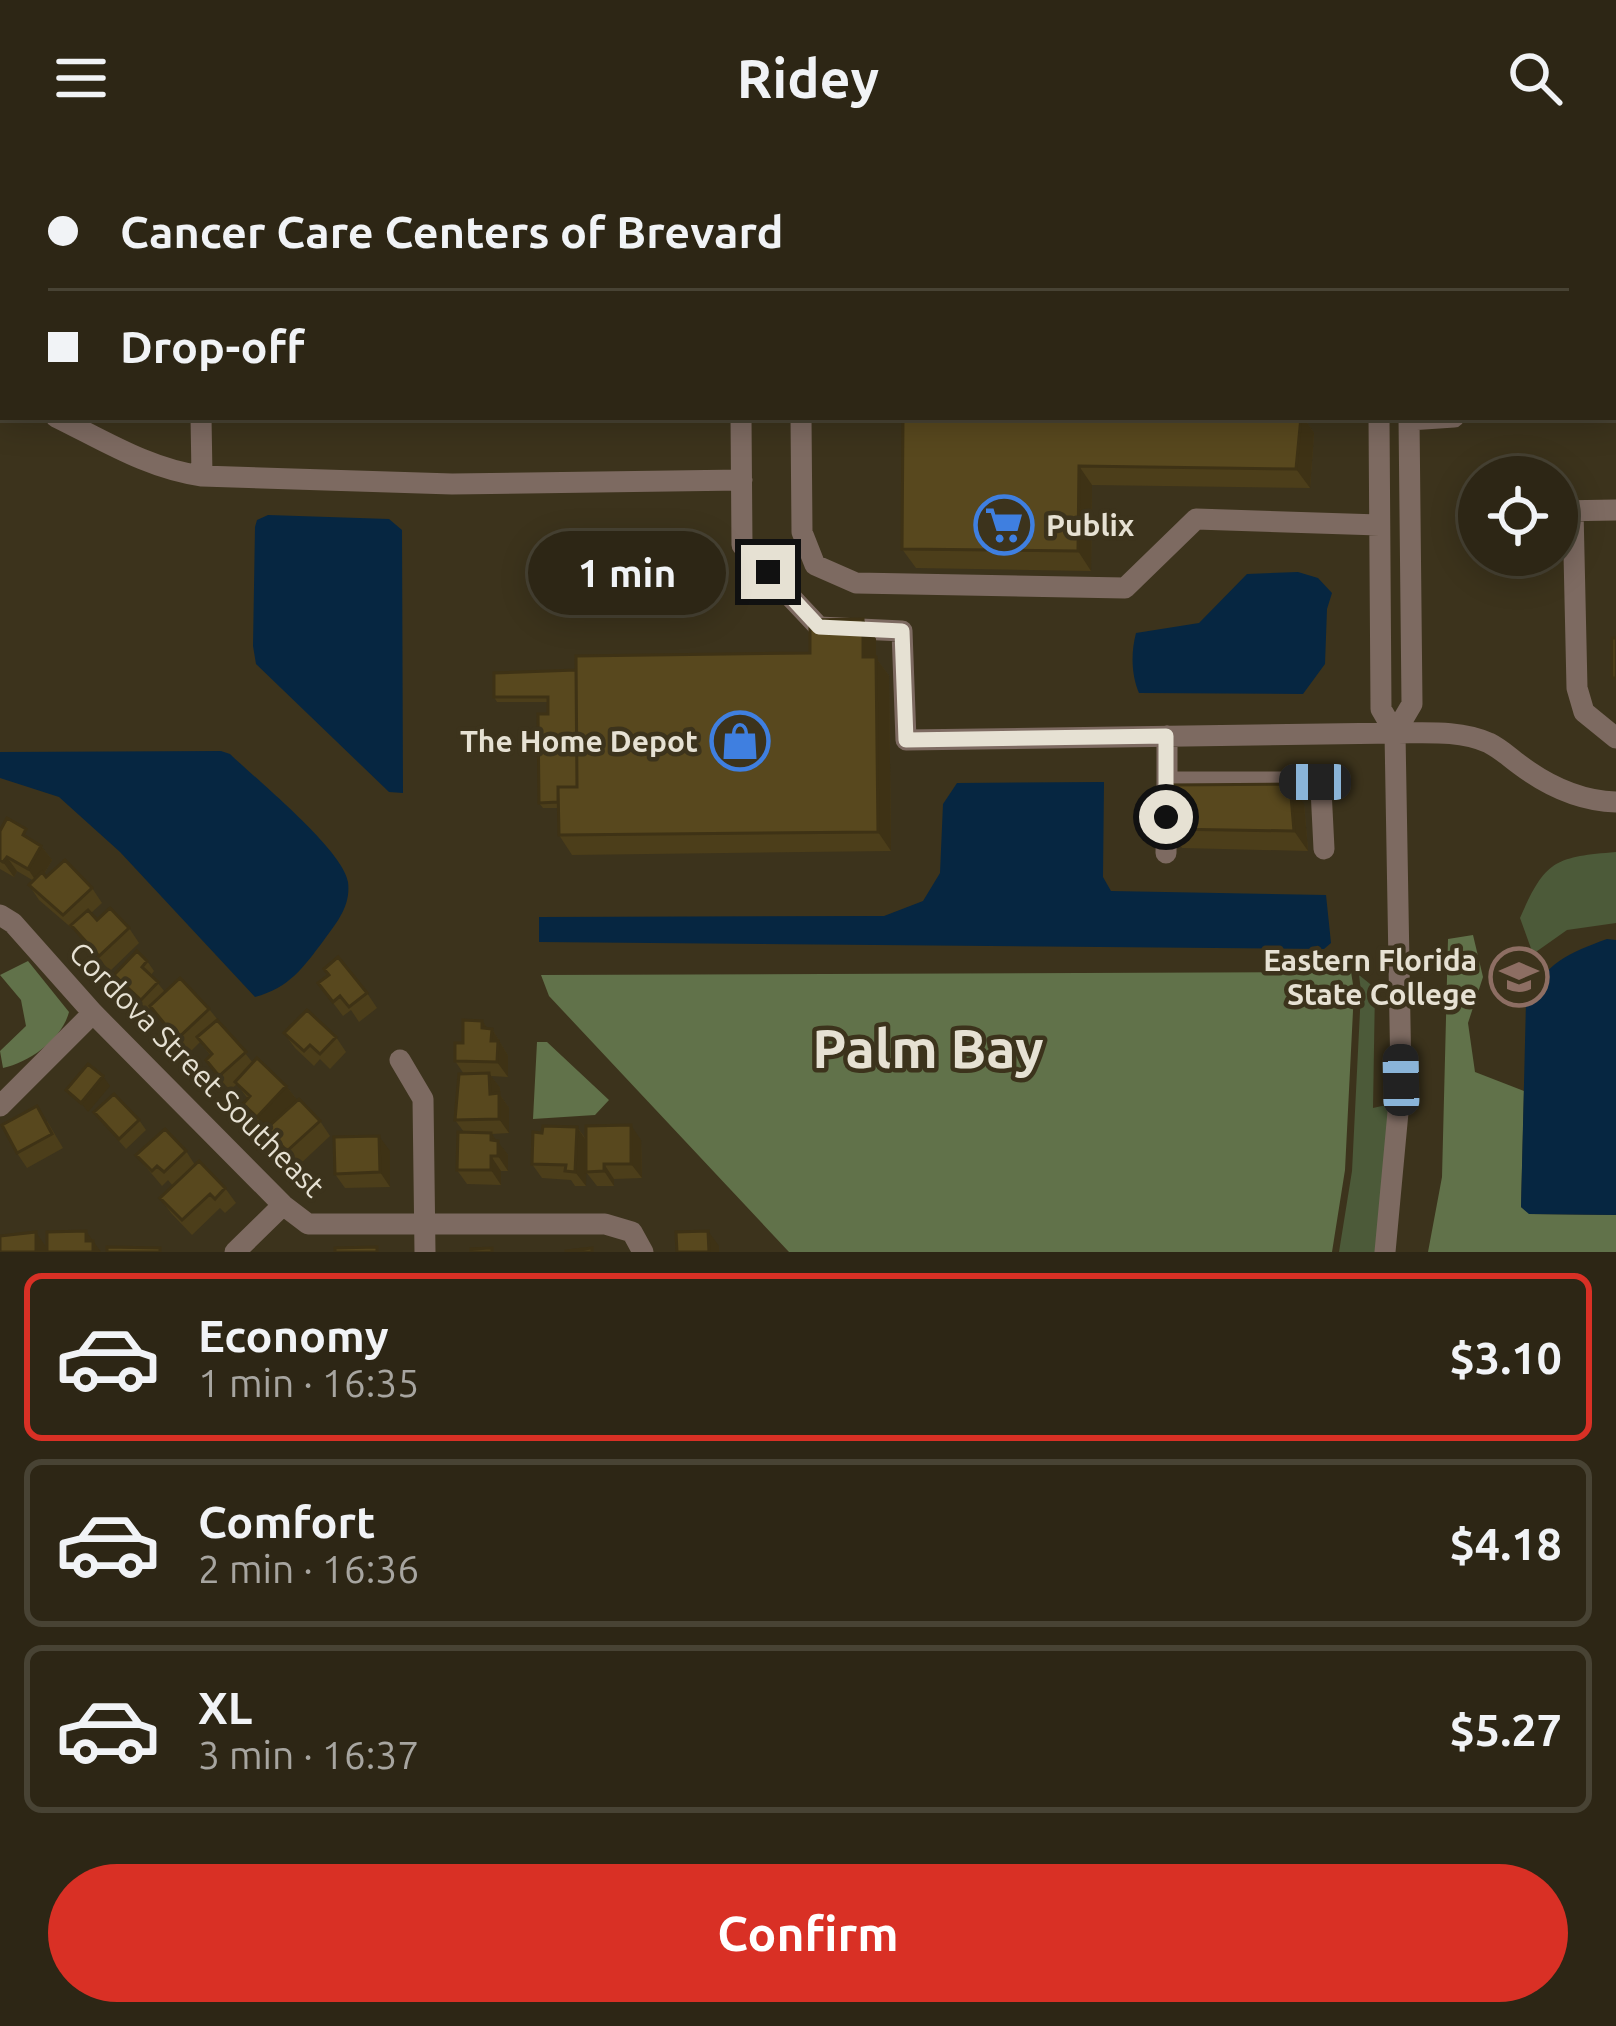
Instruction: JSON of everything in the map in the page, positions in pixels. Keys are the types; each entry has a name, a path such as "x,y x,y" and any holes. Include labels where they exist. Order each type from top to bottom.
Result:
{"street":[{"path":"62,420 147,462 202,476 452,484 742,480"},
{"path":"201,420 202,476"},
{"path":"741,420 742,545 819,627 902,631 906,740 1450,734 1484,741 1567,792 1616,802"},
{"path":"801,420 802,532 815,565 856,584 1125,588 1196,519 1379,524"},
{"path":"1378,420 1381,709 1395,733 1401,1080 1385,1252"},
{"path":"1395,733 1412,704 1410,455 1404,420"},
{"path":"1578,510 1616,510"},
{"path":"1569,576 1577,688 1584,712 1616,738"},
{"path":"1166,736 1166,853"},
{"path":"1167,782 1315,782 1321,788 1324,849"},
{"name":"Cordova Street Southeast","path":"0,915 14,923 93,1013 308,1224 605,1224 632,1232 643,1252"},
{"path":"0,1106 93,1013"},
{"path":"400,1060 423,1099 425,1252"},
{"path":"235,1252 284,1205"}],"green space":[{"path":"1616,852 1616,923 1567,930 1533,954 1520,918 1545,873 1578,856"},
{"path":"1473,935 1483,977 1468,1023 1475,1072 1524,1091 1521,1207 1530,1214 1616,1215 1616,1252 1428,1252 1442,1177 1448,939"},
{"path":"28,961 69,1012 44,1048 3,1068 0,1051 26,1026 21,1000 0,975"},
{"path":"1350,965 1354,991 1345,1170 1332,1252 789,1252 549,996 541,975 1320,972"},
{"path":"1359,975 1375,988 1373,1108 1391,1104 1377,1252 1339,1252 1352,1171"},
{"path":"537,1042 547,1042 609,1100 595,1115 533,1119"}],"water":[{"path":"268,515 389,519 402,530 403,793 389,792 256,664 255,527 257,520"},
{"path":"1298,572 1318,578 1332,593 1325,664 1303,694 1139,693 1133,663 1136,633 1199,623 1247,574"},
{"path":"0,752 230,754 316,834 343,868 348,882 342,913 309,959 286,982 255,997 120,852 59,797 0,778"},
{"path":"1104,782 1103,877 1111,891 1326,895 1331,943 1324,949 539,942 539,917 884,916 923,901 940,873 943,804 957,783"},
{"path":"1607,939 1616,940 1616,1215 1529,1214 1521,1207 1526,1001 1559,961"}],"building":[{"name":"Publix","path":"903,420 1301,420 1296,469 1079,466 1078,551 902,549"},
{"name":"The Home Depot","path":"863,619 863,657 876,657 878,832 559,835 558,787 577,787 576,656 810,653 810,620"},
{"path":"1612,638 1616,638 1616,678 1612,678"},
{"path":"576,670 577,787 558,787 558,802 539,803 538,714 548,714 548,697 494,697 494,673"},
{"path":"1290,784 1294,831 1169,829 1168,785"},
{"path":"7,818 41,846 28,869 7,857 0,860 0,831"},
{"path":"65,860 92,888 63,915 29,885"},
{"path":"110,908 129,928 99,956 71,925 88,910 97,920"},
{"path":"137,951 147,961 142,967 158,982 141,1000 114,975"},
{"path":"338,957 367,993 349,1007 340,996 333,1002 318,983 329,975 324,969"},
{"path":"180,978 209,1009 177,1039 150,1006"},
{"path":"307,1010 336,1037 320,1054 310,1045 304,1051 284,1033"},
{"path":"217,1020 246,1052 219,1076 206,1060 212,1054 197,1037"},
{"path":"463,1020 482,1021 482,1028 492,1029 491,1041 498,1041 497,1062 455,1061 455,1043 463,1043"},
{"path":"257,1058 286,1086 257,1117 243,1104 250,1096 235,1082"},
{"path":"88,1064 103,1076 81,1103 66,1090"},
{"path":"489,1073 490,1094 499,1093 499,1119 455,1120 459,1074"},
{"path":"114,1094 139,1120 119,1139 94,1112"},
{"path":"299,1099 320,1121 287,1151 266,1129"},
{"path":"37,1106 52,1134 17,1153 2,1125"},
{"path":"631,1125 631,1164 604,1164 604,1171 586,1172 586,1126"},
{"path":"543,1126 577,1127 575,1172 565,1171 566,1165 532,1164 533,1132 542,1133"},
{"path":"165,1129 186,1151 164,1172 157,1166 152,1171 136,1155"},
{"path":"458,1132 491,1133 491,1140 498,1141 491,1170 457,1170"},
{"path":"379,1136 380,1172 335,1174 334,1137"},
{"path":"199,1161 225,1188 215,1199 210,1194 182,1220 160,1198"},
{"path":"86,1231 93,1252 47,1252 47,1232"},
{"path":"708,1231 709,1252 677,1252 676,1232"},
{"path":"36,1232 36,1252 0,1252 0,1236"},
{"path":"107,1247 160,1248 160,1252 107,1252"},
{"path":"377,1247 377,1252 335,1252 335,1248"}],"place":[{"name":"Publix","path":"1004,525"},
{"name":"The Home Depot","path":"740,741"},
{"name":"Eastern Florida State College","path":"1519,977"}],"district":[{"name":"Palm Bay","path":"928,1048"}],"route":[{"path":"768,572 819,627 902,631 906,740 1166,736 1166,817"}]}
